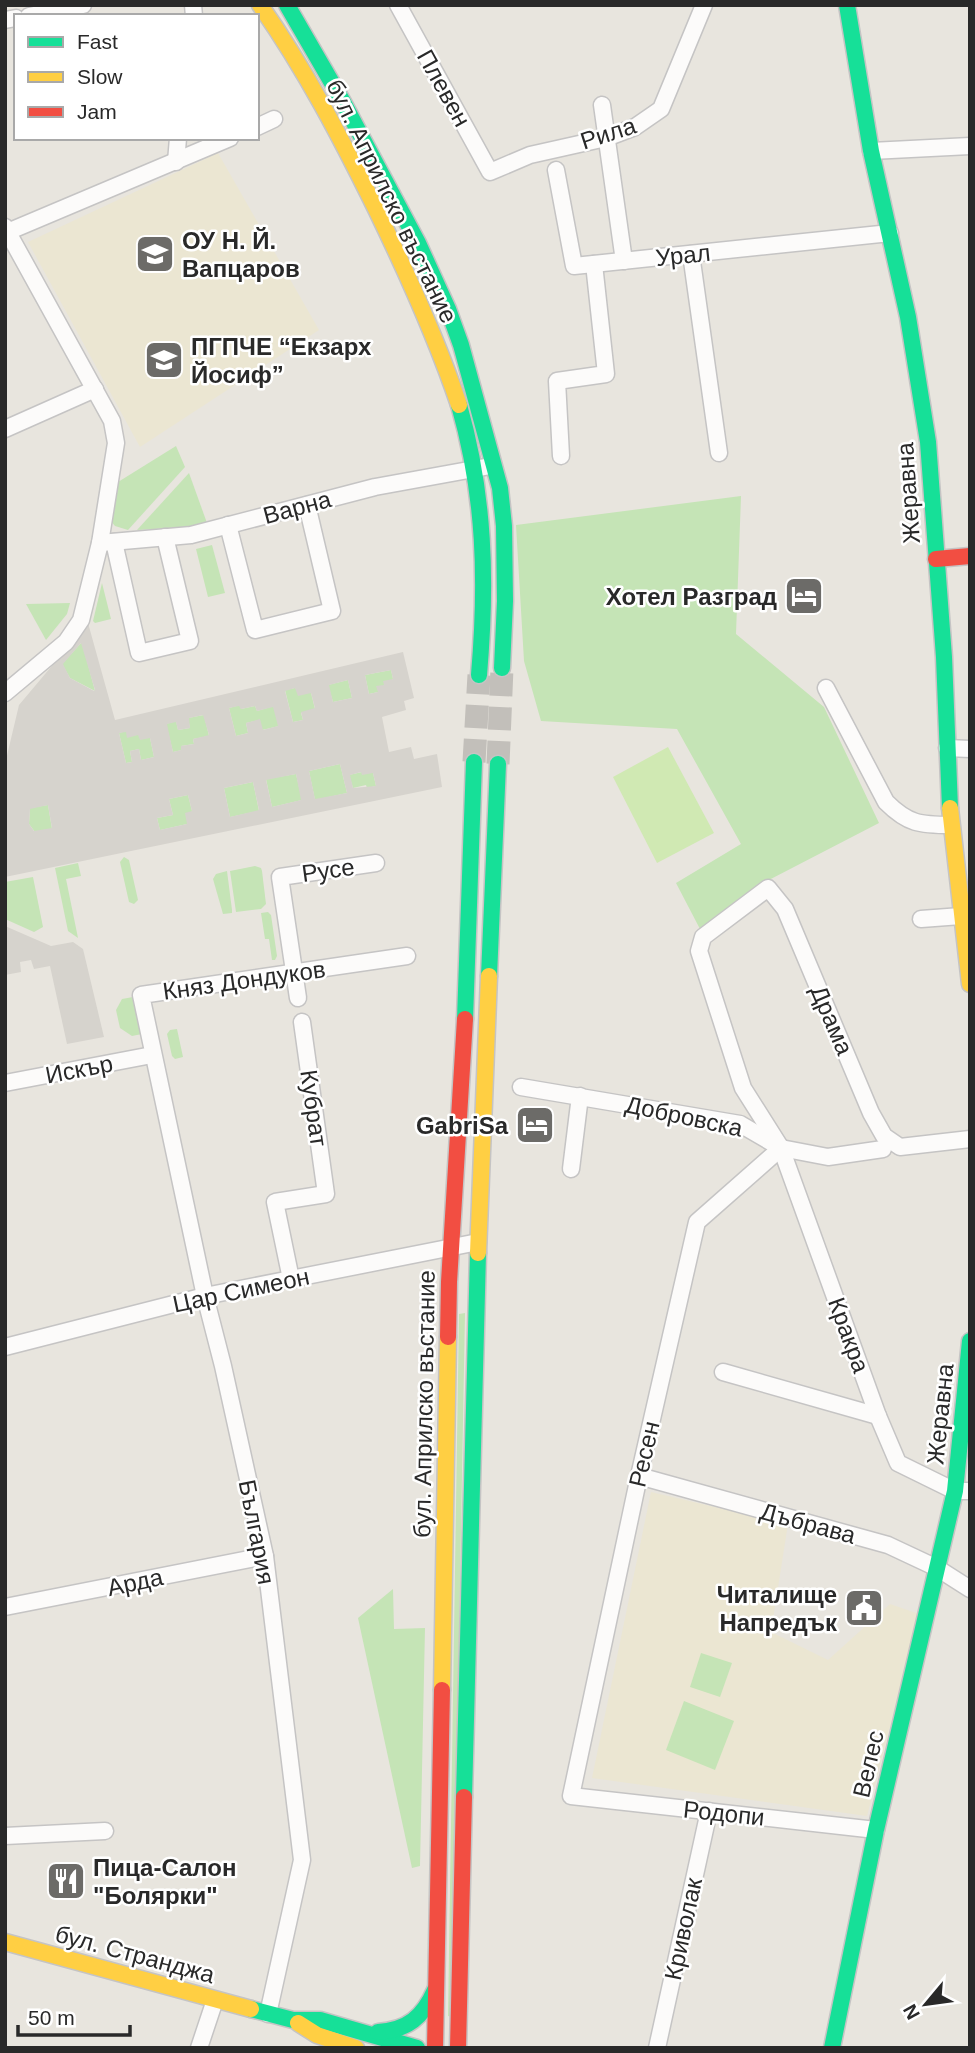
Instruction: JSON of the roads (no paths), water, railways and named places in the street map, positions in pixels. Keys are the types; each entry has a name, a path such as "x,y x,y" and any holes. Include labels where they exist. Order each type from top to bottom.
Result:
{"street":[{"path":"39,14 83,5"},
{"name":"бул. Априлско въстание","path":"260,5 318,99 417,293 449,377 475,469 484,542 480,675"},
{"name":"бул. Априлско въстание","path":"287,5 349,113 435,278 468,367 500,488 504,526 502,668"},
{"name":"Плевен","path":"398,5 490,172"},
{"name":"Рила","path":"490,172 530,155 606,138 635,127 661,109 704,5"},
{"name":"Жеравна","path":"847,5 871,151 908,317 928,442 944,657 951,825 970,984"},
{"path":"602,105 624,261"},
{"path":"259,126 274,119"},
{"path":"176,162 178,140"},
{"path":"5,693 66,642 81,620 107,542 116,443 112,421 6,231 226,140"},
{"path":"871,151 970,146"},
{"path":"556,170 574,266 594,264 606,374 557,381 561,456"},
{"name":"Урал","path":"594,264 890,233"},
{"path":"691,254 719,453"},
{"path":"5,429 95,389"},
{"name":"Варна","path":"107,542 191,535 387,485 494,466"},
{"path":"228,525 255,631 332,611 307,505"},
{"path":"107,542 139,653 190,641 165,537"},
{"path":"936,559 970,556"},
{"path":"826,688 886,802 901,817 921,825 951,825"},
{"path":"947,748 970,749"},
{"name":"бул. Априлско въстание","path":"435,2048 450,1247 468,977 474,762"},
{"name":"бул. Априлско въстание","path":"458,2048 478,1242 498,764"},
{"name":"Русе","path":"294,972 279,877 376,863"},
{"name":"Драма","path":"768,888 785,909 871,1113 884,1136 901,1147 970,1139"},
{"name":"Кракра","path":"768,888 703,937 699,951 743,1088 780,1147 878,1416 898,1463 962,1491"},
{"path":"920,919 961,916"},
{"name":"Княз Дондуков","path":"152,1055 141,995 407,956"},
{"path":"294,972 298,998"},
{"name":"Кубрат","path":"291,1279 275,1202 326,1194 302,1022"},
{"name":"Искър","path":"5,1083 152,1055"},
{"name":"България","path":"152,1055 265,1556 302,1860 268,2014"},
{"name":"Добровска","path":"521,1087 740,1124 780,1147 828,1157 883,1149"},
{"path":"571,1169 580,1096"},
{"name":"Ресен","path":"571,1796 639,1476 697,1222 780,1147"},
{"name":"Цар Симеон","path":"5,1347 205,1296 478,1242"},
{"name":"Жеравна","path":"962,1491 970,1341"},
{"path":"723,1372 878,1416"},
{"name":"Дъбрава","path":"639,1476 888,1545 937,1568 970,1589"},
{"name":"Велес","path":"832,2048 876,1830 937,1568 962,1491"},
{"name":"Арда","path":"6,1610 265,1556"},
{"name":"Родопи","path":"571,1796 876,1830"},
{"name":"Криволак","path":"657,2048 709,1811"},
{"path":"5,1836 105,1831"},
{"name":"бул. Странджа","path":"5,1942 268,2014 293,2020 320,2020 417,2048"},
{"path":"370,2033 394,2032 413,2023 429,2005 436,1987"},
{"path":"199,2048 215,2000"},
{"name":"бул. Странджа","path":"293,2020 317,2035 355,2048"}],"tunnel":[{"path":"498,764 502,668"},
{"path":"474,762 479,675"}],"place":[{"name":"ОУ Н. Й. Вапцаров","path":"155,254"},
{"name":"ПГПЧЕ “Екзарх Йосиф”","path":"164,360"},
{"name":"Хотел Разград","path":"804,596"},
{"name":"GabriSa","path":"535,1125"},
{"name":"Читалище Напредък","path":"864,1608"},
{"name":"Пица-Салон \"Болярки\"","path":"66,1881"}]}
